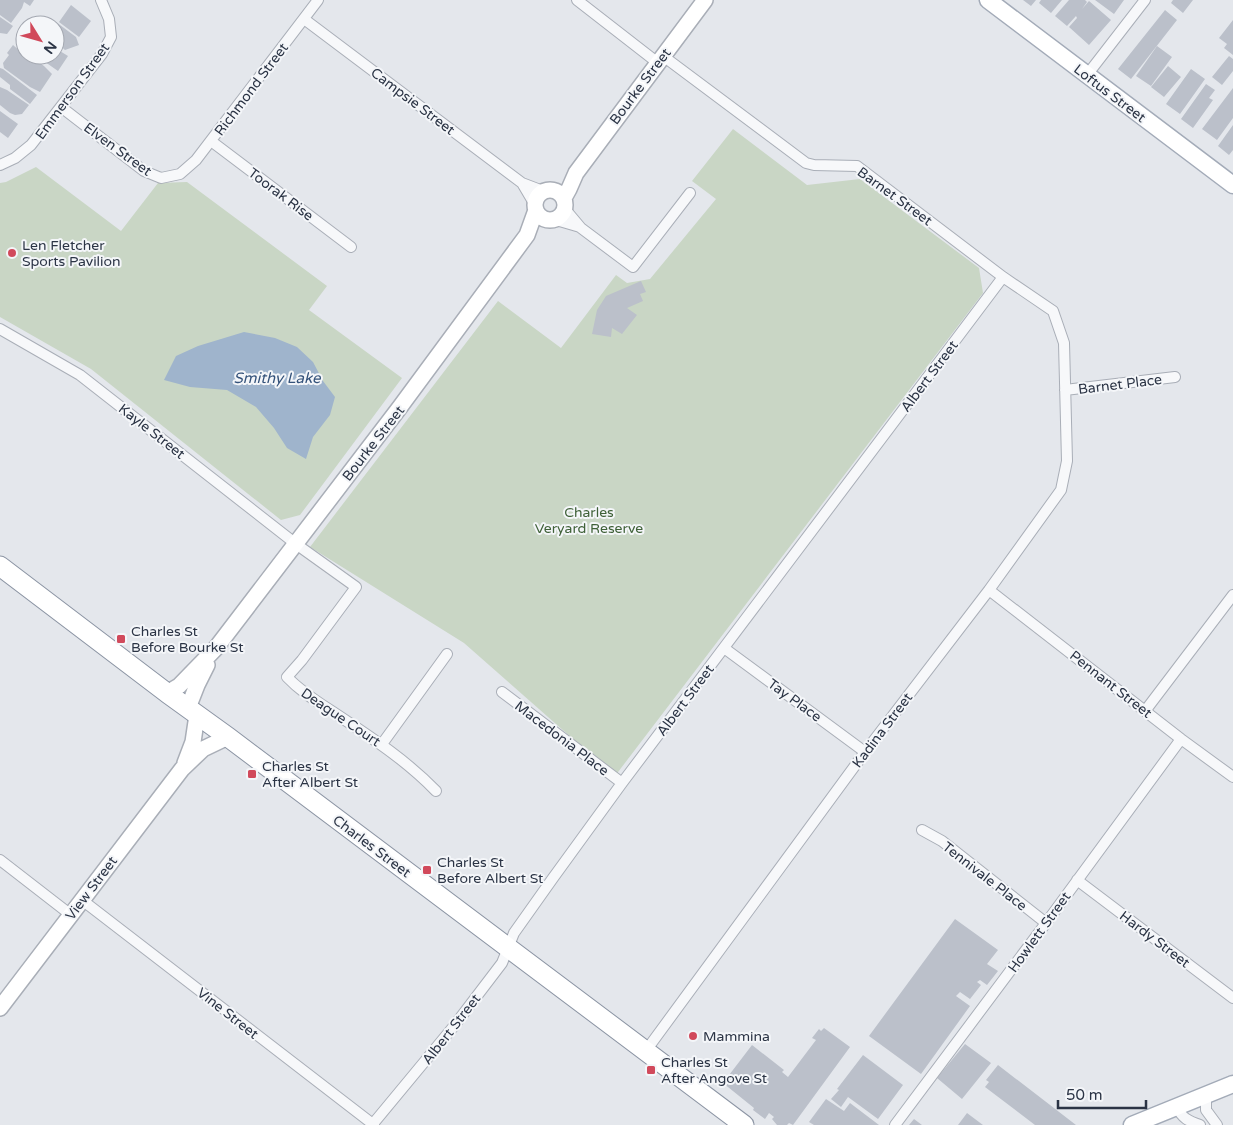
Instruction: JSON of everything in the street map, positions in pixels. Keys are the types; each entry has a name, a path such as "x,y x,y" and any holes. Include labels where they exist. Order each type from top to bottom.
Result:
{"highway":[{"name":"Charles Street","path":"1,570 744,1125"}],"main road":[{"name":"Loftus Street","path":"991,1 1233,185"},
{"path":"1132,1125 1233,1084"}],"street":[{"name":"Emmerson Street","path":"0,165 15,158 31,145 102,54 111,37 109,19 101,0"},
{"name":"Richmond Street","path":"180,174 196,160 318,0"},
{"name":"Barnet Street","path":"577,0 806,163 814,165 857,166 1003,277 1053,311 1064,343 1065,390"},
{"name":"Bourke Street","path":"167,693 179,686 216,648 400,407 527,235 559,212 576,173 705,0"},
{"path":"1087,75 1145,0"},
{"name":"Campsie Street","path":"304,20 522,183 546,190"},
{"name":"Elven Street","path":"61,107 144,171 161,178 180,174"},
{"name":"Toorak Rise","path":"211,141 351,247"},
{"name":"Bourke Street","path":"546,190 561,184 576,173"},
{"name":"Campsie Street","path":"522,183 535,207"},
{"path":"546,190 558,191 559,212 546,220 542,218 535,207 537,197 546,190"},
{"path":"559,212 633,267 690,193"},
{"name":"Bourke Street","path":"527,235 535,207"},
{"name":"Albert Street","path":"373,1125 502,963 514,933 622,783 1003,277"},
{"name":"Kayle Street","path":"0,329 80,374 296,544"},
{"name":"Barnet Place","path":"1065,390 1175,377"},
{"name":"Kadina Street","path":"645,1052 865,752 989,590 1061,490 1067,462 1065,390"},
{"name":"Deague Court","path":"296,544 356,587 302,660 286,677 307,696 382,744 436,790"},
{"name":"Pennant Street","path":"989,590 1233,777"},
{"path":"1145,711 1233,595"},
{"name":"Bourke Street","path":"192,712 201,674 216,648"},
{"name":"Tay Place","path":"724,648 865,752"},
{"path":"382,744 447,654"},
{"name":"Macedonia Place","path":"502,692 622,783"},
{"name":"View Street","path":"182,769 194,742 192,712"},
{"name":"View Street","path":"0,1008 182,769 203,748 228,738"},
{"name":"Howlett Street","path":"895,1125 1046,924 1181,739"},
{"name":"Tennivale Place","path":"922,830 942,841 1046,924"},
{"path":"0,860 71,915"},
{"name":"Hardy Street","path":"1077,880 1233,998"},
{"name":"Vine Street","path":"82,900 373,1125"},
{"path":"1206,1094 1206,1110 1217,1125"},
{"path":"1177,1107 1188,1121 1200,1125"}],"green space":[{"name":"Charles Veryard Reserve","path":"733,129 807,185 860,179 979,268 983,293 615,776 464,643 310,547 498,301 561,348 616,275 627,283 650,279 716,199 692,181"},
{"path":"36,167 121,231 158,183 187,182 327,286 309,310 402,378 300,515 281,520 91,369 0,317 0,183 6,182"}],"water":[{"name":"Smithy Lake","path":"244,332 275,338 297,347 313,362 323,381 335,397 330,415 313,437 306,459 287,448 274,428 256,407 227,390 190,387 164,380 176,356 198,346"}],"building":[{"path":"0,0 34,0 30,6 24,2 11,23 0,15"},
{"path":"1023,0 1036,0 1031,6"},
{"path":"1041,0 1062,0 1051,13 1039,3"},
{"path":"1069,0 1085,0 1087,2 1082,9 1089,1 1111,20 1089,45 1069,27 1077,18 1076,16 1067,26 1055,16"},
{"path":"1095,0 1124,0 1114,14"},
{"path":"1173,0 1193,0 1183,13 1171,3"},
{"path":"71,5 91,21 79,37 65,26 64,15"},
{"path":"1165,10 1177,20 1131,79 1118,69"},
{"path":"0,17 13,26 7,34 0,33"},
{"path":"1233,20 1233,55 1224,48 1227,44 1219,38"},
{"path":"65,29 76,37 79,45 65,50"},
{"path":"13,45 15,47 15,65 43,65 52,74 40,92 4,68 3,63 9,55 7,53"},
{"path":"1157,46 1172,57 1151,86 1136,76"},
{"path":"1229,56 1233,59 1233,71 1222,85 1212,77"},
{"path":"49,65 62,65 58,71"},
{"path":"1168,66 1181,77 1164,97 1151,87"},
{"path":"0,68 37,95 30,104 10,89 10,85 0,77"},
{"path":"1191,69 1205,79 1180,114 1166,104"},
{"path":"1206,84 1215,90 1209,98 1213,100 1193,128 1181,119"},
{"path":"0,87 29,105 22,114 15,115 10,113 0,105"},
{"path":"1233,88 1233,118 1217,140 1202,129"},
{"path":"0,111 18,124 8,138 0,132"},
{"path":"1233,125 1233,150 1229,155 1218,146"},
{"path":"641,281 646,292 640,294 643,301 627,308 637,315 622,334 612,328 611,337 592,334 597,310 606,296"},
{"path":"955,919 998,950 987,964 998,971 987,985 980,980 977,982 981,985 970,999 960,992 956,996 970,1006 921,1074 869,1036"},
{"path":"824,1028 850,1047 793,1125 789,1123 787,1125 777,1125 772,1119 774,1117 769,1113 765,1119 723,1083 752,1045 784,1070 782,1072 788,1077 816,1040 812,1038 819,1029 821,1031"},
{"path":"965,1044 991,1063 962,1099 937,1078"},
{"path":"863,1055 903,1085 878,1119 848,1097 841,1107 831,1099"},
{"path":"998,1065 1076,1125 1035,1125 985,1087 989,1082 986,1080"},
{"path":"826,1099 844,1111 850,1103 879,1125 814,1125 809,1122"},
{"path":"967,1113 983,1125 958,1125"},
{"path":"914,1119 922,1125 909,1125"}],"place":[{"name":"Len Fletcher Sports Pavilion","path":"12,253"},
{"name":"Charles St Before Bourke St","path":"121,639"},
{"name":"Charles St After Albert St","path":"252,774"},
{"name":"Charles St Before Albert St","path":"427,870"},
{"name":"Mammina","path":"693,1036"},
{"name":"Charles St After Angove St","path":"651,1070"}]}
